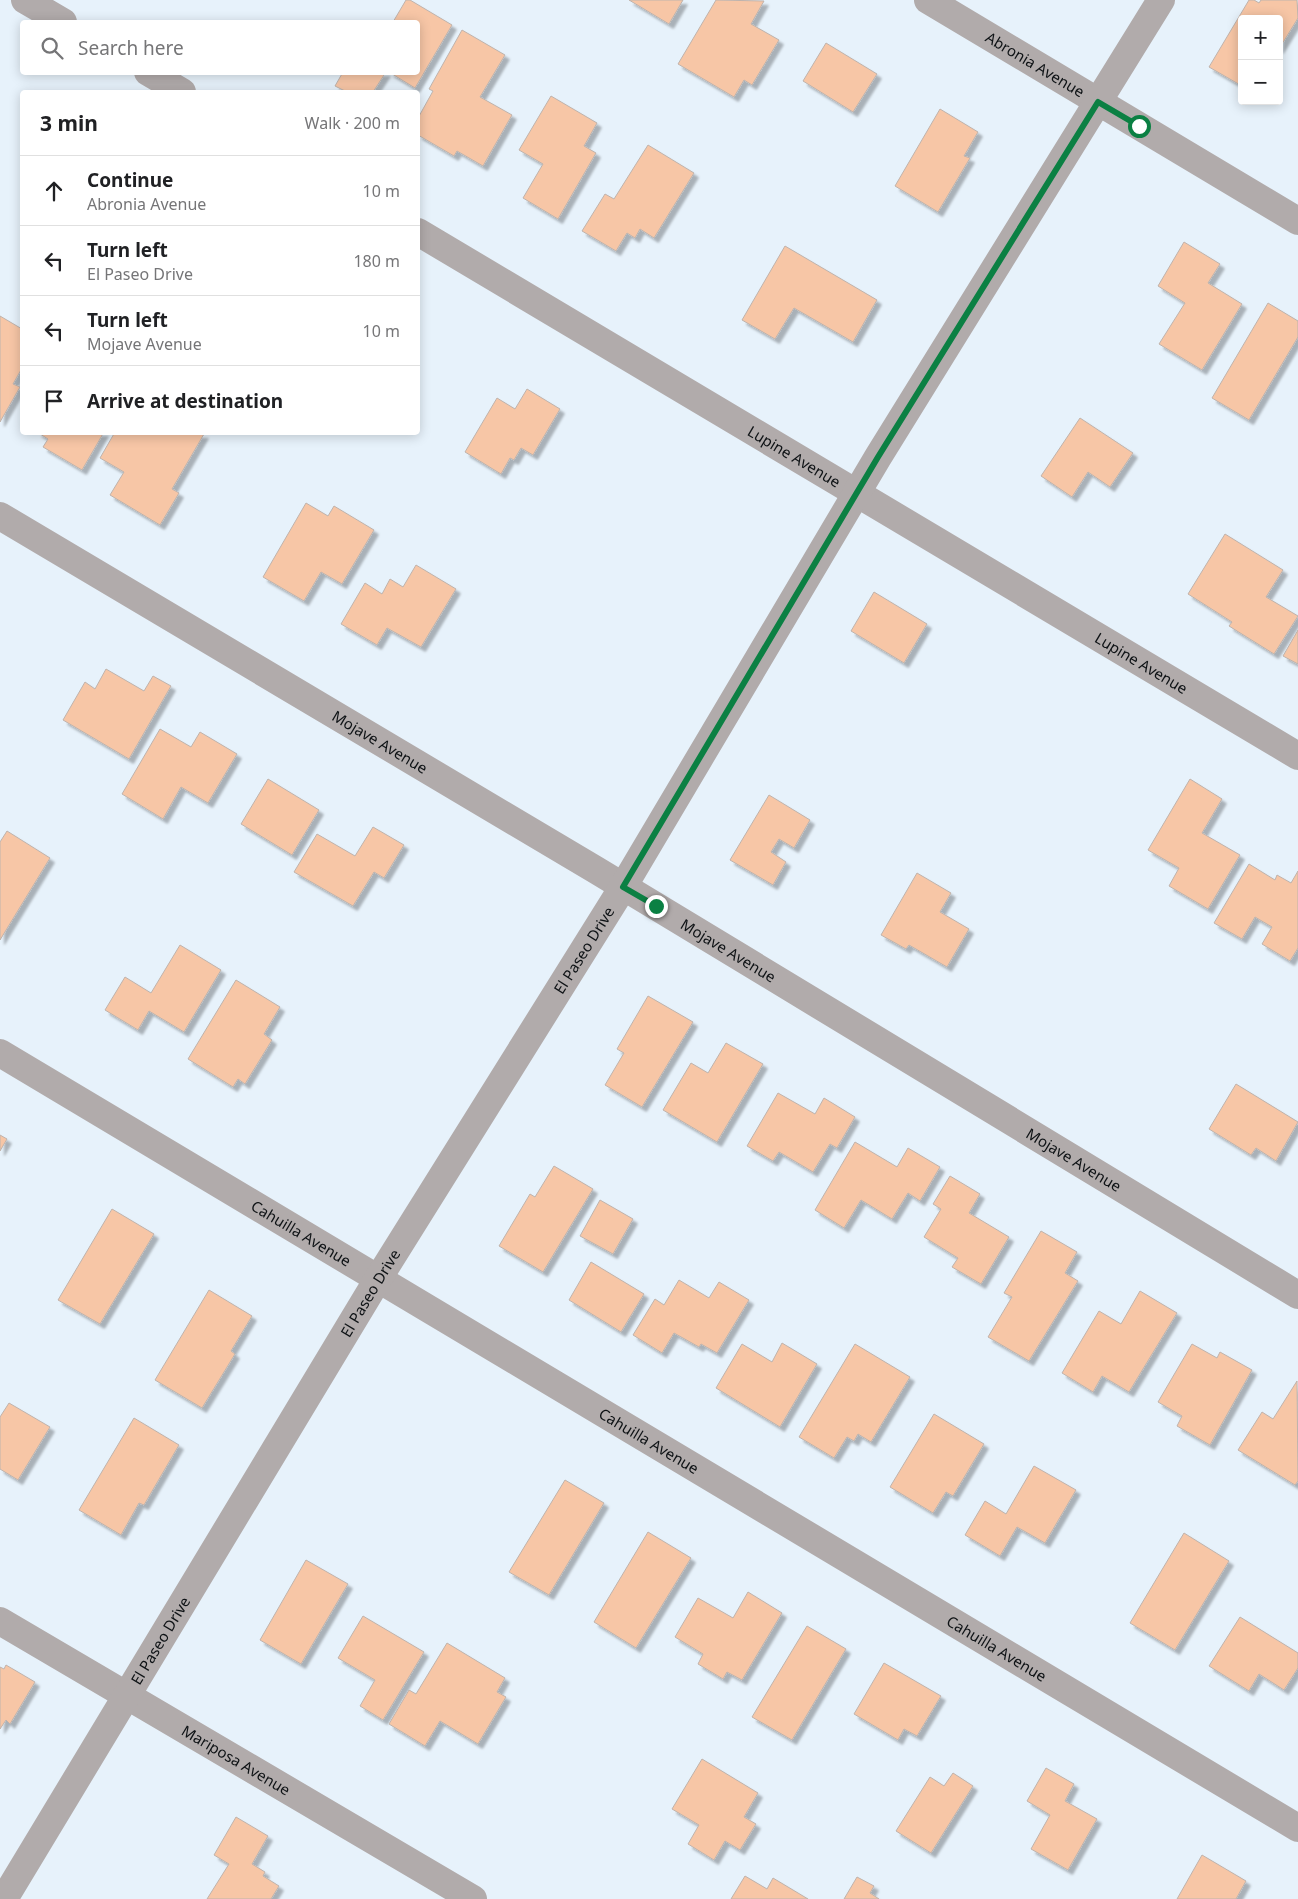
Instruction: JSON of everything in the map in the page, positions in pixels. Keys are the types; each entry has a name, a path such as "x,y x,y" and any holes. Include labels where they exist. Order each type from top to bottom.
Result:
{"street":[{"path":"25,0 60,20"},
{"name":"Abronia Avenue","path":"928,0 1298,221"},
{"name":"El Paseo Drive","path":"4,1899 378,1279 623,887 857,493 1161,0"},
{"path":"153,75 179,90"},
{"name":"Lupine Avenue","path":"420,233 1298,756"},
{"name":"Mojave Avenue","path":"0,516 623,887 1298,1295"},
{"name":"Cahuilla Avenue","path":"0,1052 1298,1828"},
{"name":"Mariposa Avenue","path":"0,1621 473,1899"}],"building":[{"path":"406,0 410,0 452,25 415,88 394,75 420,75 420,20 394,20"},
{"path":"629,0 683,0 669,24"},
{"path":"716,0 764,1 751,24 779,40 752,85 744,80 734,97 678,64"},
{"path":"1249,0 1259,3 1261,0 1297,0 1298,18 1283,42 1283,15 1240,15"},
{"path":"1238,18 1238,84 1209,67"},
{"path":"462,30 505,55 480,97 512,115 483,166 457,151 454,156 420,136 420,114 433,91 429,89"},
{"path":"826,43 877,74 853,112 803,81"},
{"path":"341,75 384,75 374,90 343,90 335,86"},
{"path":"551,96 597,123 584,146 596,153 558,219 523,198 543,164 519,150"},
{"path":"940,109 978,132 964,156 970,158 938,212 895,186"},
{"path":"648,145 694,173 654,238 640,229 635,238 627,233 616,251 582,231 605,194 614,199"},
{"path":"1184,242 1220,264 1208,283 1242,304 1202,370 1159,344 1185,303 1158,286"},
{"path":"785,246 877,300 853,342 794,308 775,339 742,320"},
{"path":"1268,303 1298,321 1298,337 1249,420 1212,398"},
{"path":"0,316 20,328 20,372 13,384 20,387 0,422"},
{"path":"527,389 560,409 533,455 521,448 514,460 510,458 501,474 465,452 497,398 515,409"},
{"path":"1080,418 1133,453 1110,487 1088,472 1072,497 1041,476"},
{"path":"42,435 102,435 82,470 43,447 48,439"},
{"path":"113,435 203,435 172,489 179,493 160,525 110,495 124,472 100,458"},
{"path":"306,503 328,516 334,506 374,530 342,584 321,572 304,601 263,577"},
{"path":"1225,534 1283,570 1266,597 1298,616 1274,654 1229,626 1232,622 1188,594"},
{"path":"416,565 456,589 421,647 387,628 377,645 341,624 365,583 382,594 390,579 403,587"},
{"path":"874,592 927,624 904,663 851,631"},
{"path":"1298,630 1298,664 1283,656"},
{"path":"106,669 144,691 153,676 171,686 129,759 63,720 85,682 95,689"},
{"path":"160,729 191,747 200,732 237,754 208,803 181,787 163,819 122,794"},
{"path":"268,779 319,810 292,855 241,824"},
{"path":"1190,779 1222,799 1202,833 1240,855 1208,909 1169,886 1179,868 1148,850"},
{"path":"769,795 810,820 794,848 779,839 771,852 786,862 773,885 730,860"},
{"path":"373,827 404,845 384,878 374,872 353,906 294,872 317,834 355,856"},
{"path":"7,831 50,858 0,940 0,842"},
{"path":"1249,864 1275,880 1277,875 1291,883 1298,871 1298,948 1290,961 1262,944 1272,927 1255,917 1242,939 1214,923"},
{"path":"917,873 951,893 940,912 969,929 947,967 909,945 906,949 881,935"},
{"path":"180,945 221,970 184,1032 149,1011 138,1030 105,1010 125,977 151,993"},
{"path":"236,980 280,1007 264,1034 272,1040 245,1084 238,1079 233,1087 188,1059"},
{"path":"648,996 693,1022 642,1107 605,1085 624,1053 617,1049"},
{"path":"726,1043 763,1064 717,1142 663,1110 691,1063 708,1073"},
{"path":"1236,1084 1298,1122 1276,1161 1256,1148 1251,1155 1209,1129"},
{"path":"778,1093 815,1114 824,1098 855,1117 837,1148 830,1144 813,1172 779,1152 773,1161 747,1146"},
{"path":"0,1135 7,1139 0,1151"},
{"path":"855,1142 897,1167 908,1148 940,1167 920,1201 908,1193 892,1219 861,1200 844,1228 815,1210"},
{"path":"554,1166 593,1189 543,1272 499,1246 530,1194 535,1197"},
{"path":"950,1176 980,1194 969,1213 1009,1237 981,1284 952,1267 958,1258 924,1237 941,1209 933,1204"},
{"path":"600,1200 633,1219 613,1254 580,1236"},
{"path":"112,1209 154,1234 100,1324 58,1300"},
{"path":"1041,1231 1077,1252 1065,1273 1078,1281 1029,1361 988,1337 1012,1297 1004,1293"},
{"path":"591,1262 644,1294 621,1332 569,1300"},
{"path":"679,1280 709,1298 719,1282 749,1300 717,1353 701,1344 699,1347 674,1333 662,1353 633,1335 655,1299 664,1305"},
{"path":"209,1290 252,1316 231,1351 235,1354 202,1408 155,1380"},
{"path":"1140,1291 1177,1313 1129,1392 1102,1376 1093,1392 1062,1373 1099,1311 1121,1324"},
{"path":"782,1343 817,1364 780,1427 716,1388 742,1344 772,1362"},
{"path":"855,1344 910,1377 871,1442 858,1434 854,1441 847,1437 834,1458 799,1437"},
{"path":"1192,1344 1217,1358 1220,1352 1252,1370 1210,1445 1177,1426 1182,1416 1158,1402"},
{"path":"1297,1381 1298,1481 1295,1485 1238,1450 1262,1412 1273,1419"},
{"path":"9,1403 50,1427 18,1480 0,1469 0,1417"},
{"path":"934,1414 984,1444 953,1496 946,1492 933,1513 890,1487"},
{"path":"134,1418 179,1445 144,1505 139,1503 121,1535 79,1510"},
{"path":"1034,1466 1076,1490 1045,1543 1017,1527 1000,1556 965,1535 985,1501 1006,1514"},
{"path":"565,1480 604,1503 549,1595 509,1572"},
{"path":"648,1532 691,1558 636,1648 594,1622"},
{"path":"1184,1533 1229,1561 1175,1650 1130,1623"},
{"path":"306,1560 348,1584 301,1664 260,1640"},
{"path":"748,1592 782,1613 742,1680 727,1672 723,1679 698,1664 703,1654 675,1637 698,1598 733,1618"},
{"path":"363,1616 424,1652 383,1720 360,1706 375,1680 338,1658"},
{"path":"1240,1617 1298,1653 1298,1668 1284,1690 1259,1674 1249,1691 1209,1666"},
{"path":"807,1626 846,1649 792,1740 752,1717"},
{"path":"447,1643 505,1678 497,1692 506,1697 478,1744 440,1721 425,1746 389,1724 409,1690 416,1694"},
{"path":"884,1663 941,1696 917,1736 904,1729 898,1740 854,1714"},
{"path":"6,1665 35,1682 10,1724 6,1720 0,1729 0,1667 4,1669"},
{"path":"702,1759 758,1793 744,1817 756,1824 740,1850 725,1841 714,1860 688,1844 699,1825 672,1809"},
{"path":"1046,1768 1074,1784 1065,1801 1097,1819 1068,1870 1031,1849 1050,1815 1027,1801"},
{"path":"953,1773 973,1786 931,1853 896,1831 930,1777 944,1786"},
{"path":"236,1817 268,1836 252,1864 265,1872 263,1876 279,1886 271,1899 207,1899 229,1864 214,1855"},
{"path":"1202,1855 1246,1881 1236,1899 1177,1899"},
{"path":"745,1876 767,1889 773,1878 808,1899 731,1899"},
{"path":"857,1877 874,1886 870,1893 879,1899 844,1899"}],"route":[{"path":"656,906 623,887 878,457 1098,102 1139,126"}]}
